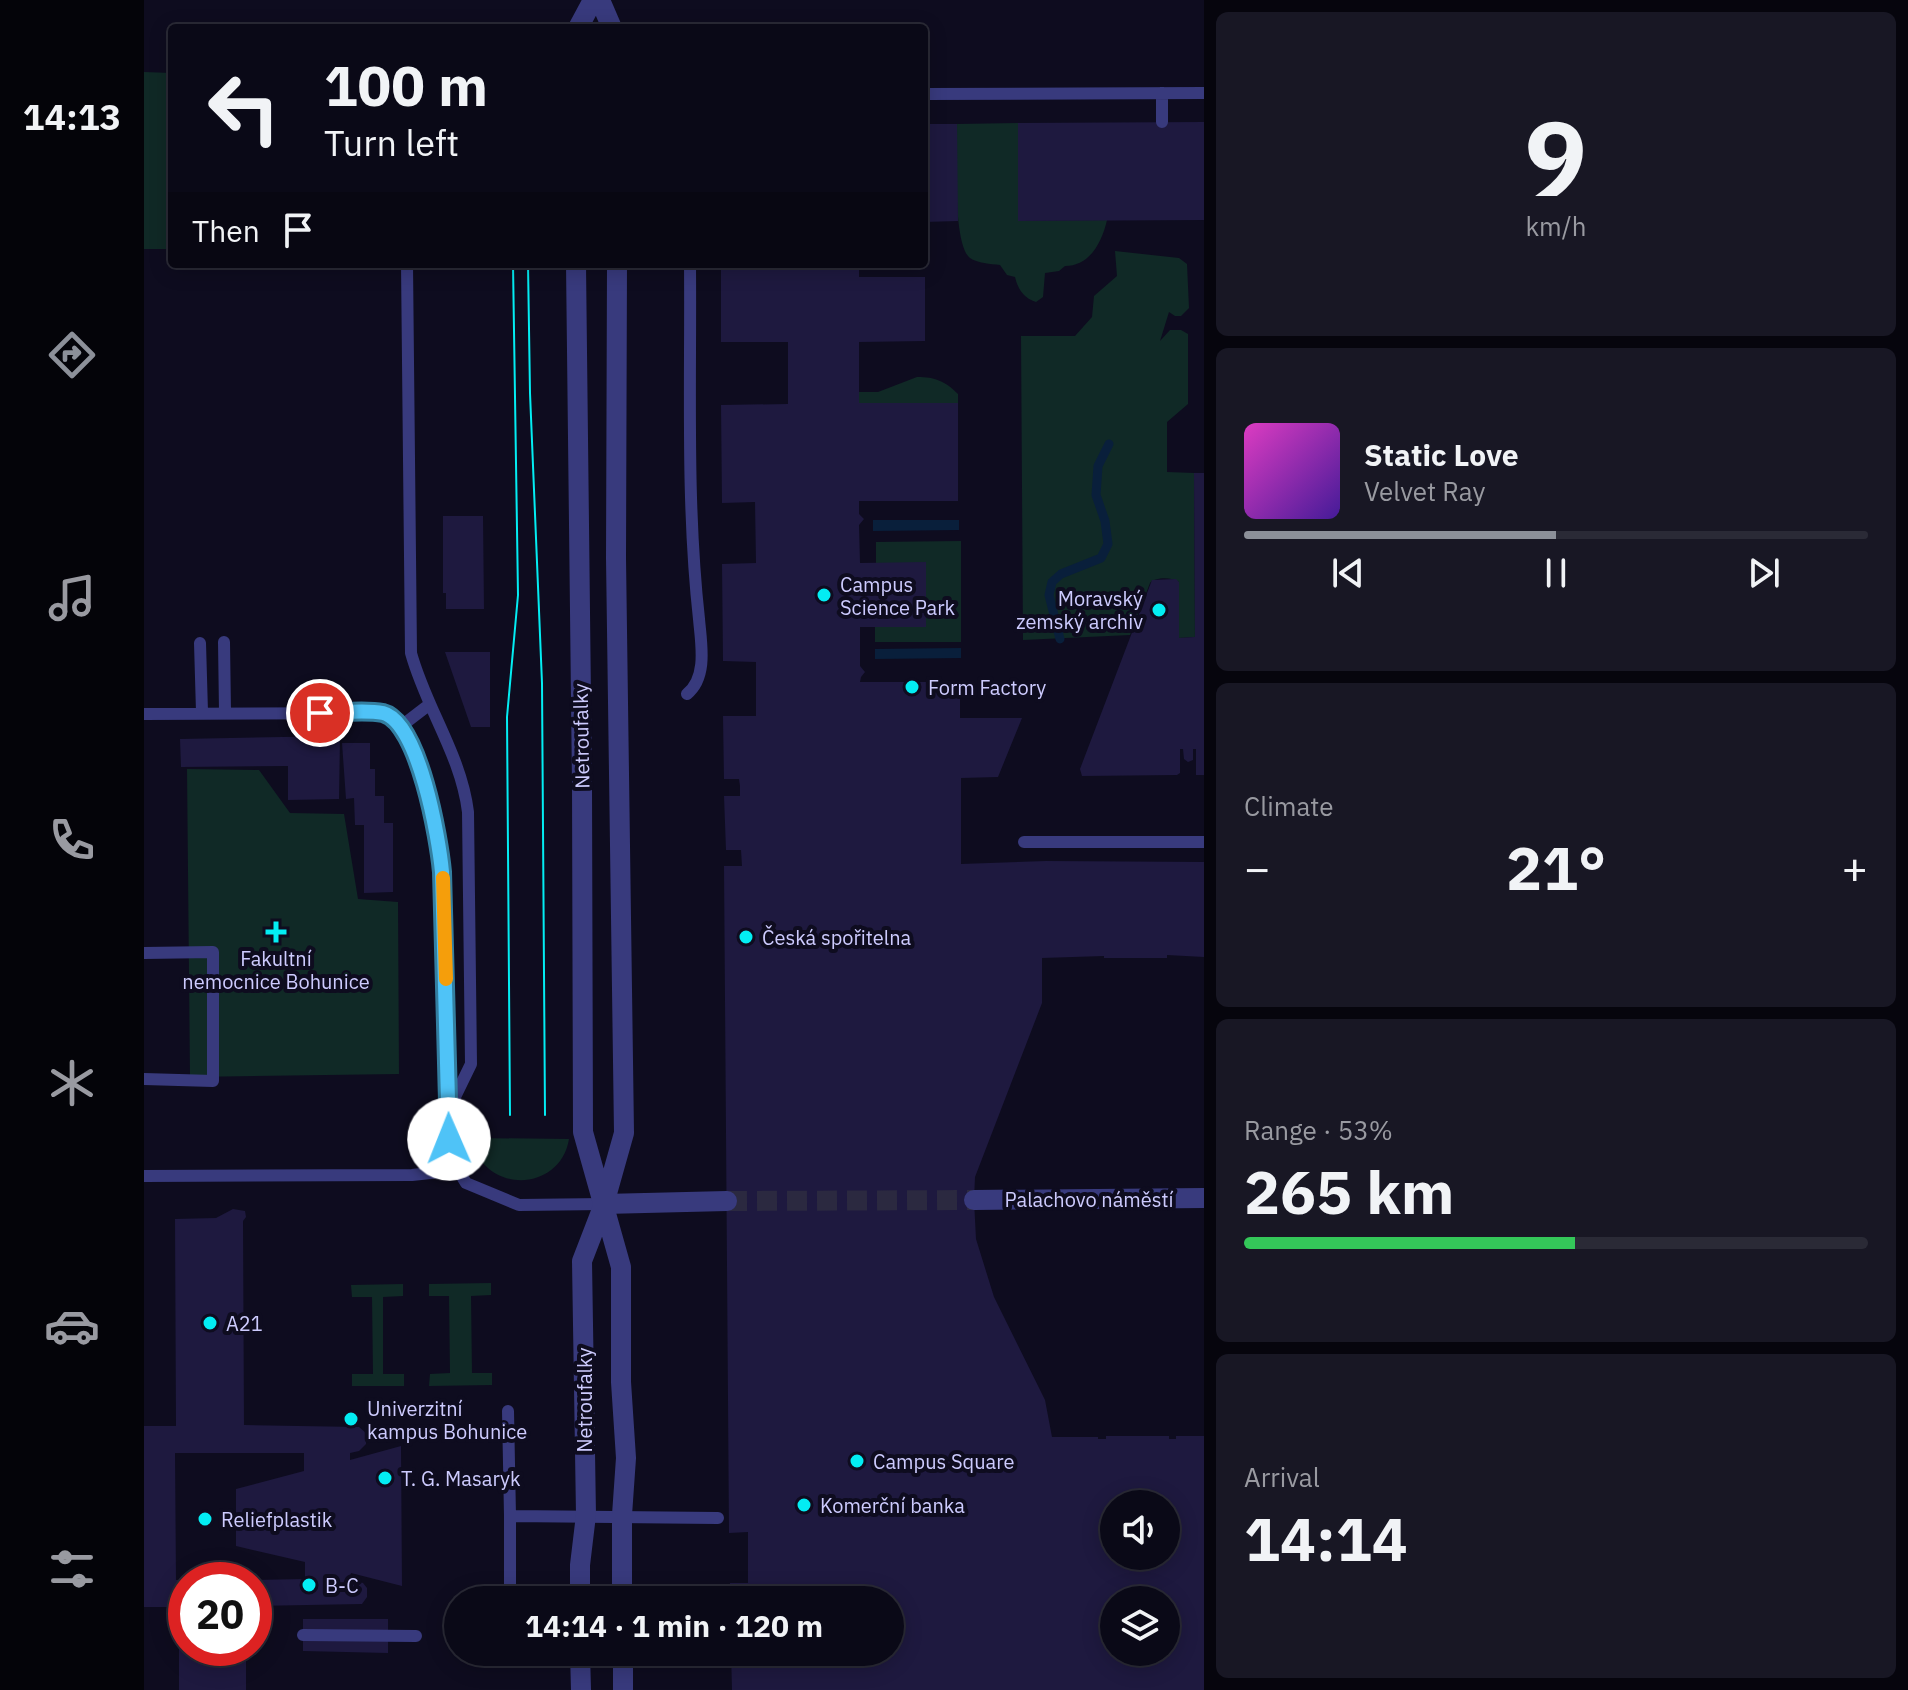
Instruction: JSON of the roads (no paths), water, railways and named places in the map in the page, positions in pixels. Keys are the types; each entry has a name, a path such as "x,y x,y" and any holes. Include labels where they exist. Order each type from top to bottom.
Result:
{"street":[{"path":"580,24 593,0"},
{"path":"600,0 610,24"},
{"name":"Netroufalky","path":"576,268 583,1132 621,1267 621,1382 626,1458 622,1586"},
{"name":"Netroufalky","path":"580,1586 586,1515 582,1261 604,1204 624,1133 616,558 617,268"},
{"name":"Palachovo náměstí","path":"974,1200 1204,1198"},
{"path":"604,1204 727,1201"},
{"path":"580,1666 581,1690"},
{"path":"623,1666 623,1690"}],"lane":[{"path":"1162,93 1162,122"},
{"path":"928,94 1204,93"},
{"path":"407,268 411,653 418,677 461,774 468,812 471,1064 449,1108"},
{"path":"687,694 695,687 700,674 700,633 693,565 690,268"},
{"path":"224,642 225,712"},
{"path":"200,643 202,712"},
{"path":"400,727 430,704"},
{"path":"144,714 384,713 400,727 413,750 438,831 442,872 449,1139 458,1170 466,1183 519,1205 604,1204"},
{"path":"1024,842 1204,842"},
{"path":"144,953 213,952 213,1081 144,1079"},
{"path":"144,1176 412,1175 458,1170"},
{"path":"508,1411 510,1586"},
{"path":"510,1516 718,1518"},
{"path":"303,1635 416,1636"}],"water":[{"path":"873,520 959,520 959,530 873,531"},
{"path":"961,648 961,658 875,659 875,649"}],"waterway":[{"path":"1060,639 1049,595 1052,582 1061,574 1101,558 1108,544 1105,521 1096,495 1098,466 1109,444"}],"tunnel":[{"path":"727,1201 974,1200"}],"tram line":[{"path":"510,1115 507,717 518,595 513,268"},
{"path":"528,268 542,683 545,1115"}],"place":[{"name":"Campus Science Park","path":"824,595"},
{"name":"Moravský zemský archiv","path":"1159,610"},
{"name":"Form Factory","path":"912,687"},
{"name":"Fakultní nemocnice Bohunice","path":"276,932"},
{"name":"Česká spořitelna","path":"746,937"},
{"name":"A21","path":"210,1323"},
{"name":"Univerzitní kampus Bohunice","path":"351,1419"},
{"name":"Campus Square","path":"857,1461"},
{"name":"T. G. Masaryk","path":"385,1478"},
{"name":"Komerční banka","path":"804,1505"},
{"name":"Reliefplastik","path":"205,1519"},
{"name":"B-C","path":"309,1585"}]}
